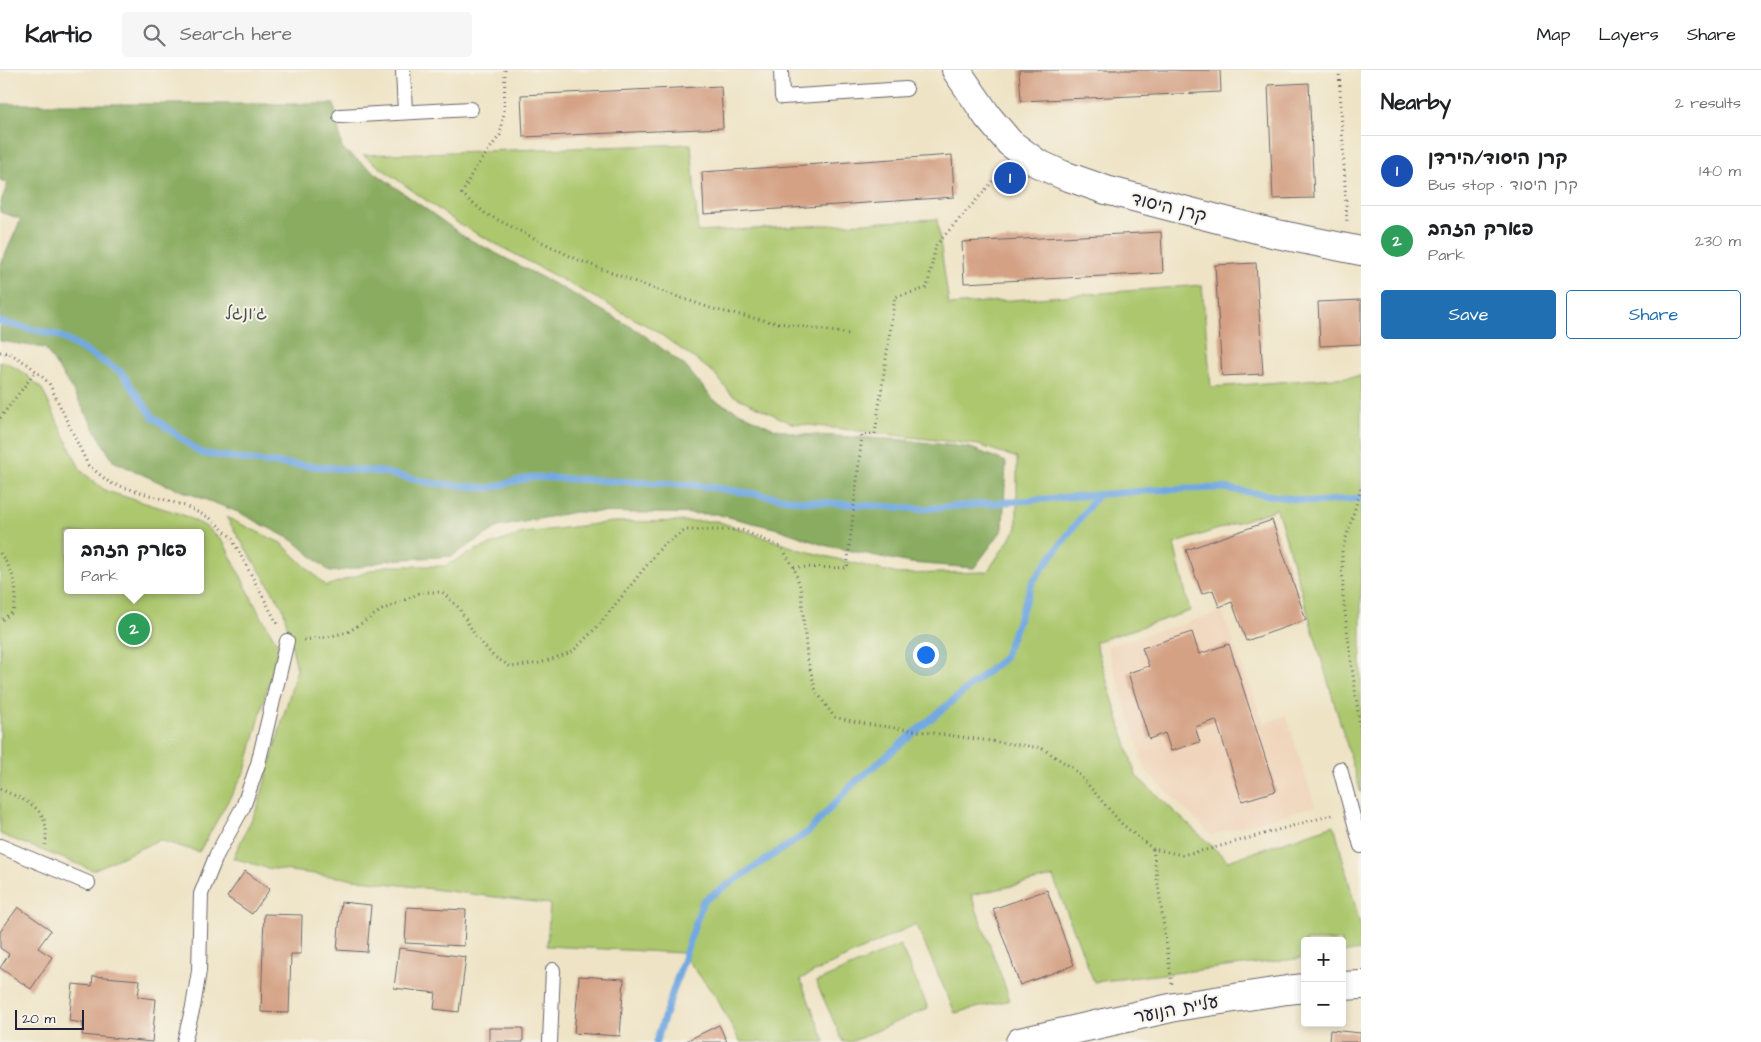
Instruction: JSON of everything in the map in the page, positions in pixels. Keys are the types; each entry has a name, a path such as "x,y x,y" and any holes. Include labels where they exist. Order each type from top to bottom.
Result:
{"street":[{"name":"קרן היסוד","path":"956,70 994,125 1010,143 1037,163 1054,171 1106,190 1272,233 1355,250"},
{"name":"קרן היסוד","path":"980,70 982,92 994,125"},
{"path":"1346,986 1361,985"},
{"name":"עליית הנוער","path":"1020,1042 1122,1031 1175,1007 1301,988"}],"lane":[{"path":"403,70 405,112"},
{"path":"781,70 782,97 906,89"},
{"path":"340,116 471,109"},
{"path":"184,1042 193,1007 198,971 201,894 217,854 243,807 258,764 287,641"},
{"path":"1340,769 1361,846"},
{"path":"0,846 88,883"},
{"path":"550,1042 552,970"}],"path":[{"path":"505,70 504,113 500,136 472,173 462,194 486,214 576,259 713,309 767,321 849,334"},
{"path":"1339,70 1355,250"},
{"path":"794,567 847,568 862,434 876,434 895,297 927,288 936,245 1020,151"},
{"path":"0,352 9,353 36,371 49,383 88,465 110,483 185,506 210,518 231,537 266,606 287,641 327,637 348,632 382,610 422,592 442,592 459,608 476,635 494,656 511,667 540,663 572,652 599,625 663,545 686,530 742,530 781,547 794,567 801,590 807,658 816,691 834,717 866,724 1042,748 1075,770 1122,824 1153,849 1182,855 1351,810"},
{"path":"0,418 36,371"},
{"path":"1361,489 1342,551 1343,597 1361,736"},
{"path":"0,553 8,564 16,583 16,599 12,612 0,622"},
{"path":"0,789 24,800 39,811 47,823 46,844 39,862"},
{"path":"1153,849 1175,1007"}],"shaded area":[{"path":"1222,612 1264,724 1286,715 1315,806 1211,835 1146,771 1107,646"}],"green space":[{"name":"ג'ונגל","path":"0,104 334,104 342,149 465,237 577,296 640,332 685,366 714,400 772,428 799,434 905,440 971,448 1006,462 1003,529 974,568 910,563 823,545 778,529 716,514 575,512 498,527 452,556 389,560 330,572 294,541 238,512 159,482 113,461 75,394 45,348 0,341 0,266 21,219 0,212 0,204 8,183 0,180"},
{"path":"691,144 698,232 937,219 949,305 1202,285 1211,387 1361,376 1361,793 1277,509 1174,544 1190,611 1095,642 1136,776 1228,861 1334,825 1361,928 1361,950 1346,952 1346,937 1301,937 1301,958 1094,982 1053,877 971,895 1010,1000 955,1013 916,924 800,979 825,1042 740,1042 716,997 682,953 547,946 550,904 267,868 233,858 258,806 297,669 283,608 226,517 281,543 326,586 385,566 445,566 476,550 523,533 613,522 717,521 801,550 898,574 987,572 1017,528 1017,458 979,445 791,423 732,395 713,372 653,329 459,224 363,155"},
{"path":"0,362 6,362 24,373 42,389 81,471 106,491 181,514 205,526 224,543 258,611 279,646 245,771 199,852 159,840 93,870 0,834"},
{"path":"900,945 928,1008 851,1042 843,1042 816,982"}],"building":[{"path":"1019,70 1220,70 1221,92 1021,101"},
{"path":"1309,83 1314,198 1273,199 1268,85"},
{"path":"721,86 723,128 523,137 521,95"},
{"path":"952,155 954,197 704,214 702,172"},
{"path":"1161,232 1163,273 964,283 962,242"},
{"path":"1256,263 1263,374 1222,376 1215,265"},
{"path":"1361,300 1361,344 1320,346 1318,302"},
{"path":"1272,520 1306,620 1246,641 1232,602 1219,607 1213,590 1202,594 1186,550"},
{"path":"1192,632 1199,654 1229,644 1276,791 1242,801 1216,720 1195,727 1200,742 1171,751 1165,733 1149,739 1128,673 1149,666 1142,648"},
{"path":"245,871 270,889 252,914 227,897"},
{"path":"1047,890 1074,965 1020,985 993,909"},
{"path":"341,902 371,905 367,952 337,950"},
{"path":"18,907 51,930 38,948 52,957 31,989 0,968 9,954 0,948 0,932"},
{"path":"407,907 466,910 464,946 405,943"},
{"path":"264,914 302,915 301,954 291,954 289,1013 261,1012"},
{"path":"399,948 466,957 459,1012 434,1009 436,993 394,988"},
{"path":"93,976 140,980 138,997 156,999 152,1042 82,1035 83,1023 69,1021 73,984 92,986"},
{"path":"579,976 624,979 620,1036 574,1033"},
{"path":"719,1025 727,1042 684,1042"},
{"path":"489,1028 523,1028 523,1042 489,1042"},
{"path":"1330,1030 1361,1033 1361,1042 1329,1042"}],"waterway":[{"path":"0,322 58,335 121,372 153,417 201,453 263,462 381,472 432,483 489,488 531,477 695,485 802,501 922,509 1154,490 1222,488 1314,502 1361,498"},
{"path":"656,1042 703,901 808,832 855,782 1004,658 1033,581 1097,496"}],"place":[{"name":"קרן היסוד/הירדן","path":"1010,178"},
{"name":"פארק הזהב","path":"134,629"}]}
